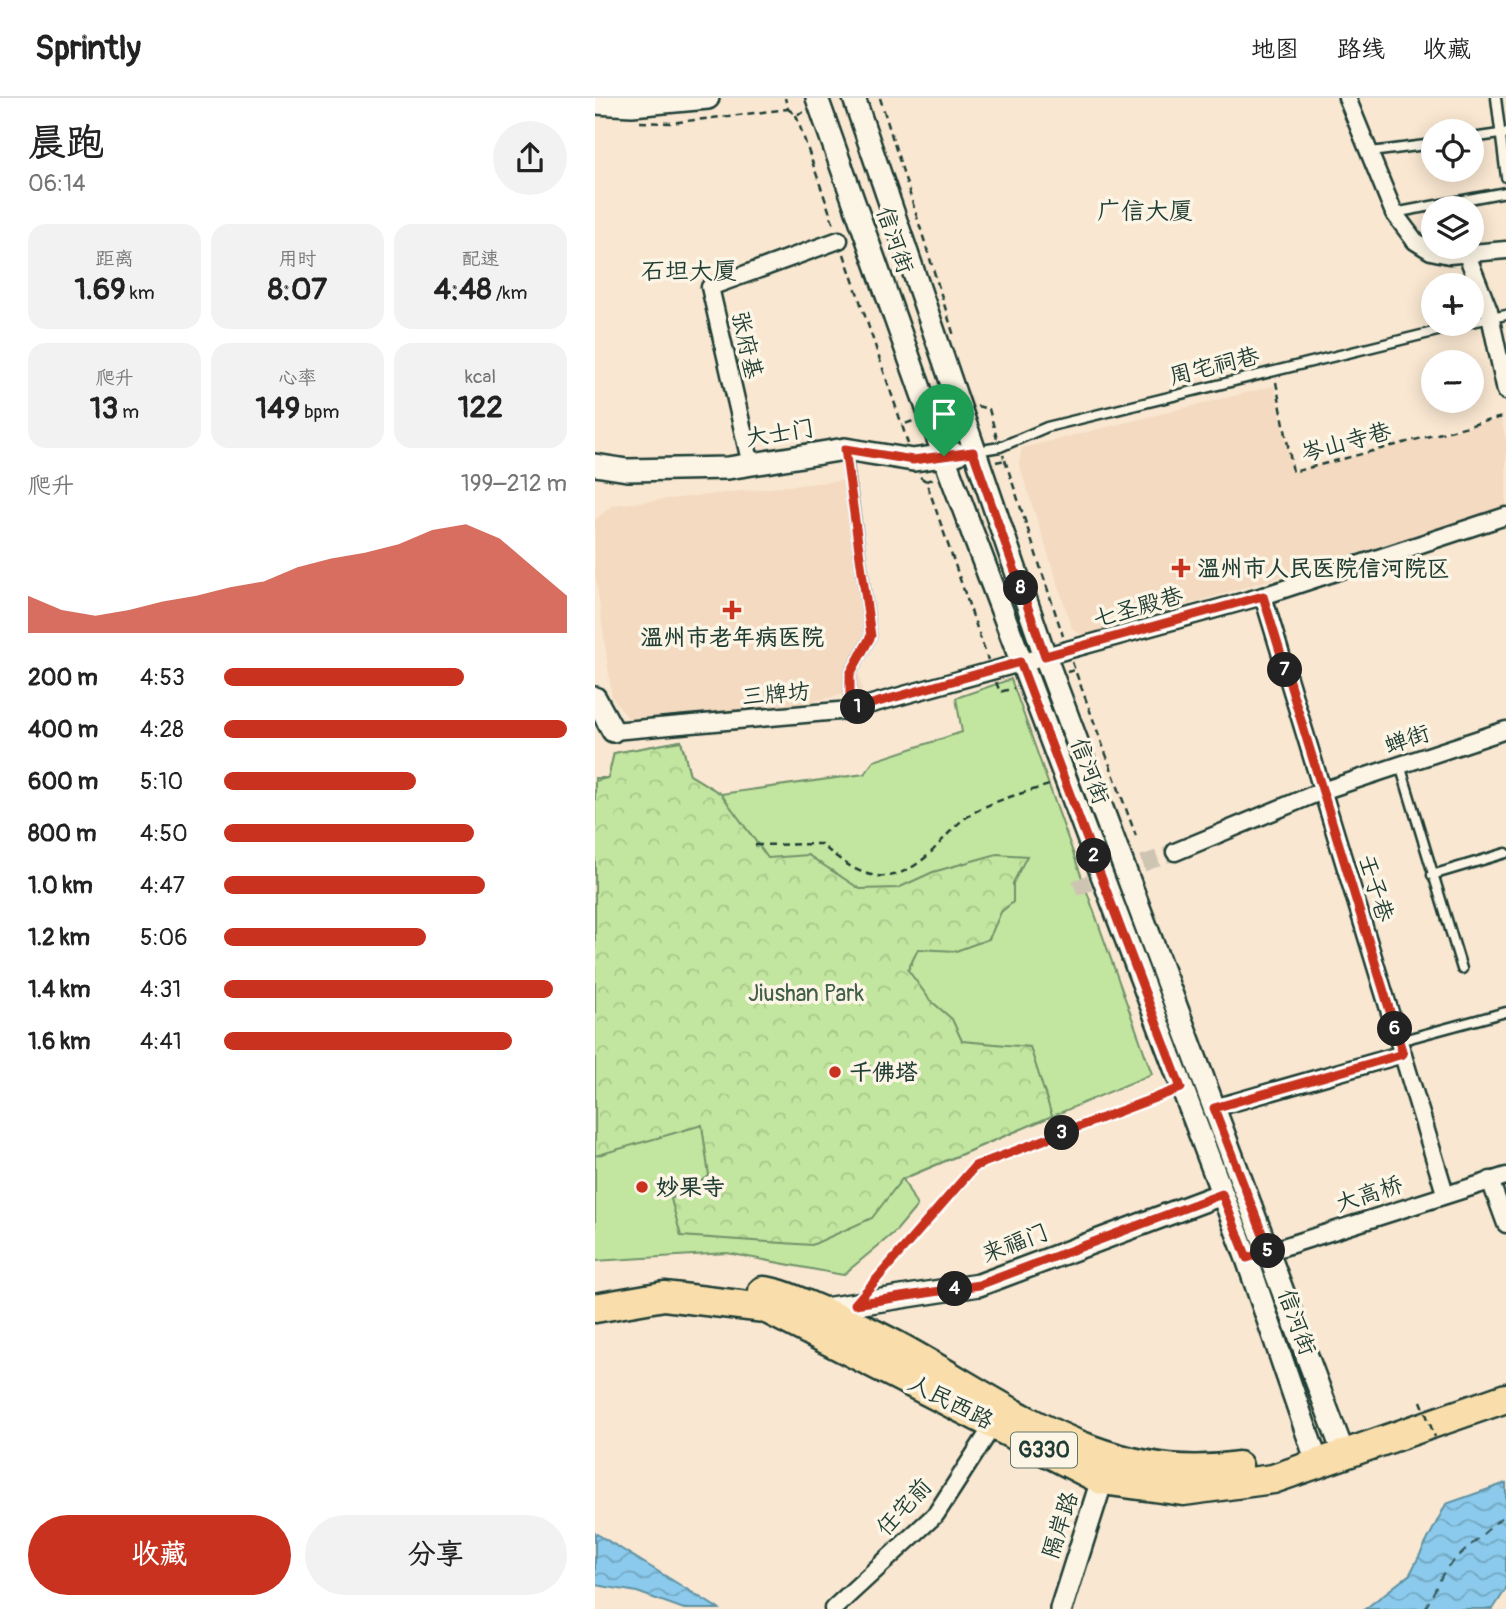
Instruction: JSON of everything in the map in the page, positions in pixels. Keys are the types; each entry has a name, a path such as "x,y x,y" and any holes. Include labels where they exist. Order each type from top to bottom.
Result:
{"highway":[{"name":"人民西路","path":"595,1291 663,1279 770,1291 858,1325 1108,1470"},
{"name":"人民西路","path":"595,1308 664,1296 765,1308 994,1424 1108,1470 1210,1470 1329,1450 1506,1398"},
{"name":"人民西路","path":"1329,1450 1506,1378"}],"main road":[{"path":"595,103 632,105 708,98"},
{"name":"信河街","path":"817,98 944,456 1181,1088 1247,1258 1329,1450"},
{"name":"信河街","path":"854,98 1045,656 1269,1251 1329,1450"},
{"name":"大士门","path":"595,465 627,470 728,468 845,449 913,460 973,452"},
{"path":"595,698 613,731"},
{"name":"来福门","path":"818,1310 979,1285 1222,1194"},
{"name":"隔岸路","path":"1061,1609 1108,1470"}],"street":[{"path":"1347,98 1394,213 1415,241 1421,245"},
{"name":"张府基","path":"751,465 710,287 839,240"},
{"path":"1484,253 1506,250"},
{"path":"1469,259 1498,316 1506,391"},
{"name":"七圣殿巷","path":"1020,662 1263,596 1506,516"},
{"name":"壬子巷","path":"1263,596 1445,1193"},
{"name":"三牌坊","path":"613,731 850,710 991,668 1020,662"},
{"name":"蝉街","path":"1175,852 1322,791 1506,730"},
{"path":"1214,1108 1401,1048"},
{"path":"1498,1178 1506,1224"},
{"name":"大高桥","path":"1247,1258 1498,1178"},
{"name":"任宅前","path":"833,1609 936,1514 994,1424"}],"lane":[{"path":"1496,98 1503,134 1506,177"},
{"path":"1484,136 1503,134"},
{"path":"1371,152 1421,146"},
{"path":"1394,213 1506,192"},
{"name":"周宅祠巷","path":"973,452 1000,447 1047,427 1421,335"},
{"path":"845,449 871,636 850,674 850,710"},
{"path":"1400,765 1462,969"},
{"path":"1432,875 1506,853"},
{"path":"1401,1048 1506,1012"}],"path":[{"path":"632,122 670,123 788,108 785,98"},
{"path":"880,98 956,341"},
{"path":"796,115 902,425"},
{"name":"岑山寺巷","path":"1274,371 1293,472 1506,416"},
{"path":"926,481 1000,692"},
{"path":"755,845 821,844 846,865 874,877 898,874 921,861 974,814 993,803 1065,780"},
{"path":"855,1304 975,1166 1181,1088"},
{"path":"1421,1401 1435,1437"}],"shaded area":[{"name":"温州市人民医院信河院区","path":"1274,386 1293,472 1501,419 1506,441 1506,508 1083,636 1072,628 1019,464 1022,448"},
{"name":"温州市老年病医院","path":"846,480 868,650 856,661 862,690 806,703 632,723 612,697 595,570 595,520 613,505"}],"green space":[{"name":"Jiushan Park","path":"1011,679 1152,1074 903,1179 917,1206 896,1231 843,1275 727,1253 595,1261 595,778 608,778 614,753 681,741 690,775 721,794 864,774 874,761 962,732 956,698"},
{"name":"Jiushan Park","path":"681,741 690,775 721,794 768,858 808,855 860,889 898,888 933,872 997,854 1027,856 1013,883 1013,902 1001,912 989,939 956,951 918,949 908,970 930,1000 952,1019 962,1041 1030,1047 1052,1116 902,1179 872,1218 812,1245 681,1236 671,1199 709,1176 702,1125 595,1156 595,781 608,778 614,753"}],"water":[{"path":"1506,1483 1506,1589 1493,1609 1365,1609 1410,1574 1446,1504"},
{"path":"595,1533 719,1609 684,1609 637,1592 595,1585"}],"ferry route":[{"path":"1425,1609 1446,1568 1506,1513"}],"tunnel":[{"path":"1075,888 1175,852"}],"place":[{"name":"温州市人民医院信河院区","path":"1181,568"},
{"name":"温州市老年病医院","path":"732,610"},
{"name":"千佛塔","path":"835,1072"},
{"name":"妙果寺","path":"642,1187"}],"district":[{"name":"广信大厦","path":"1145,211"},
{"name":"石坦大厦","path":"689,271"}],"route":[{"path":"845,449 913,460 944,456 973,452 1045,656 1263,596 1403,1054 1214,1108 1269,1251 1247,1258 1222,1194 979,1285 855,1304 975,1166 1181,1088 1020,662 991,668 850,710 850,674 871,636 845,449"}]}
